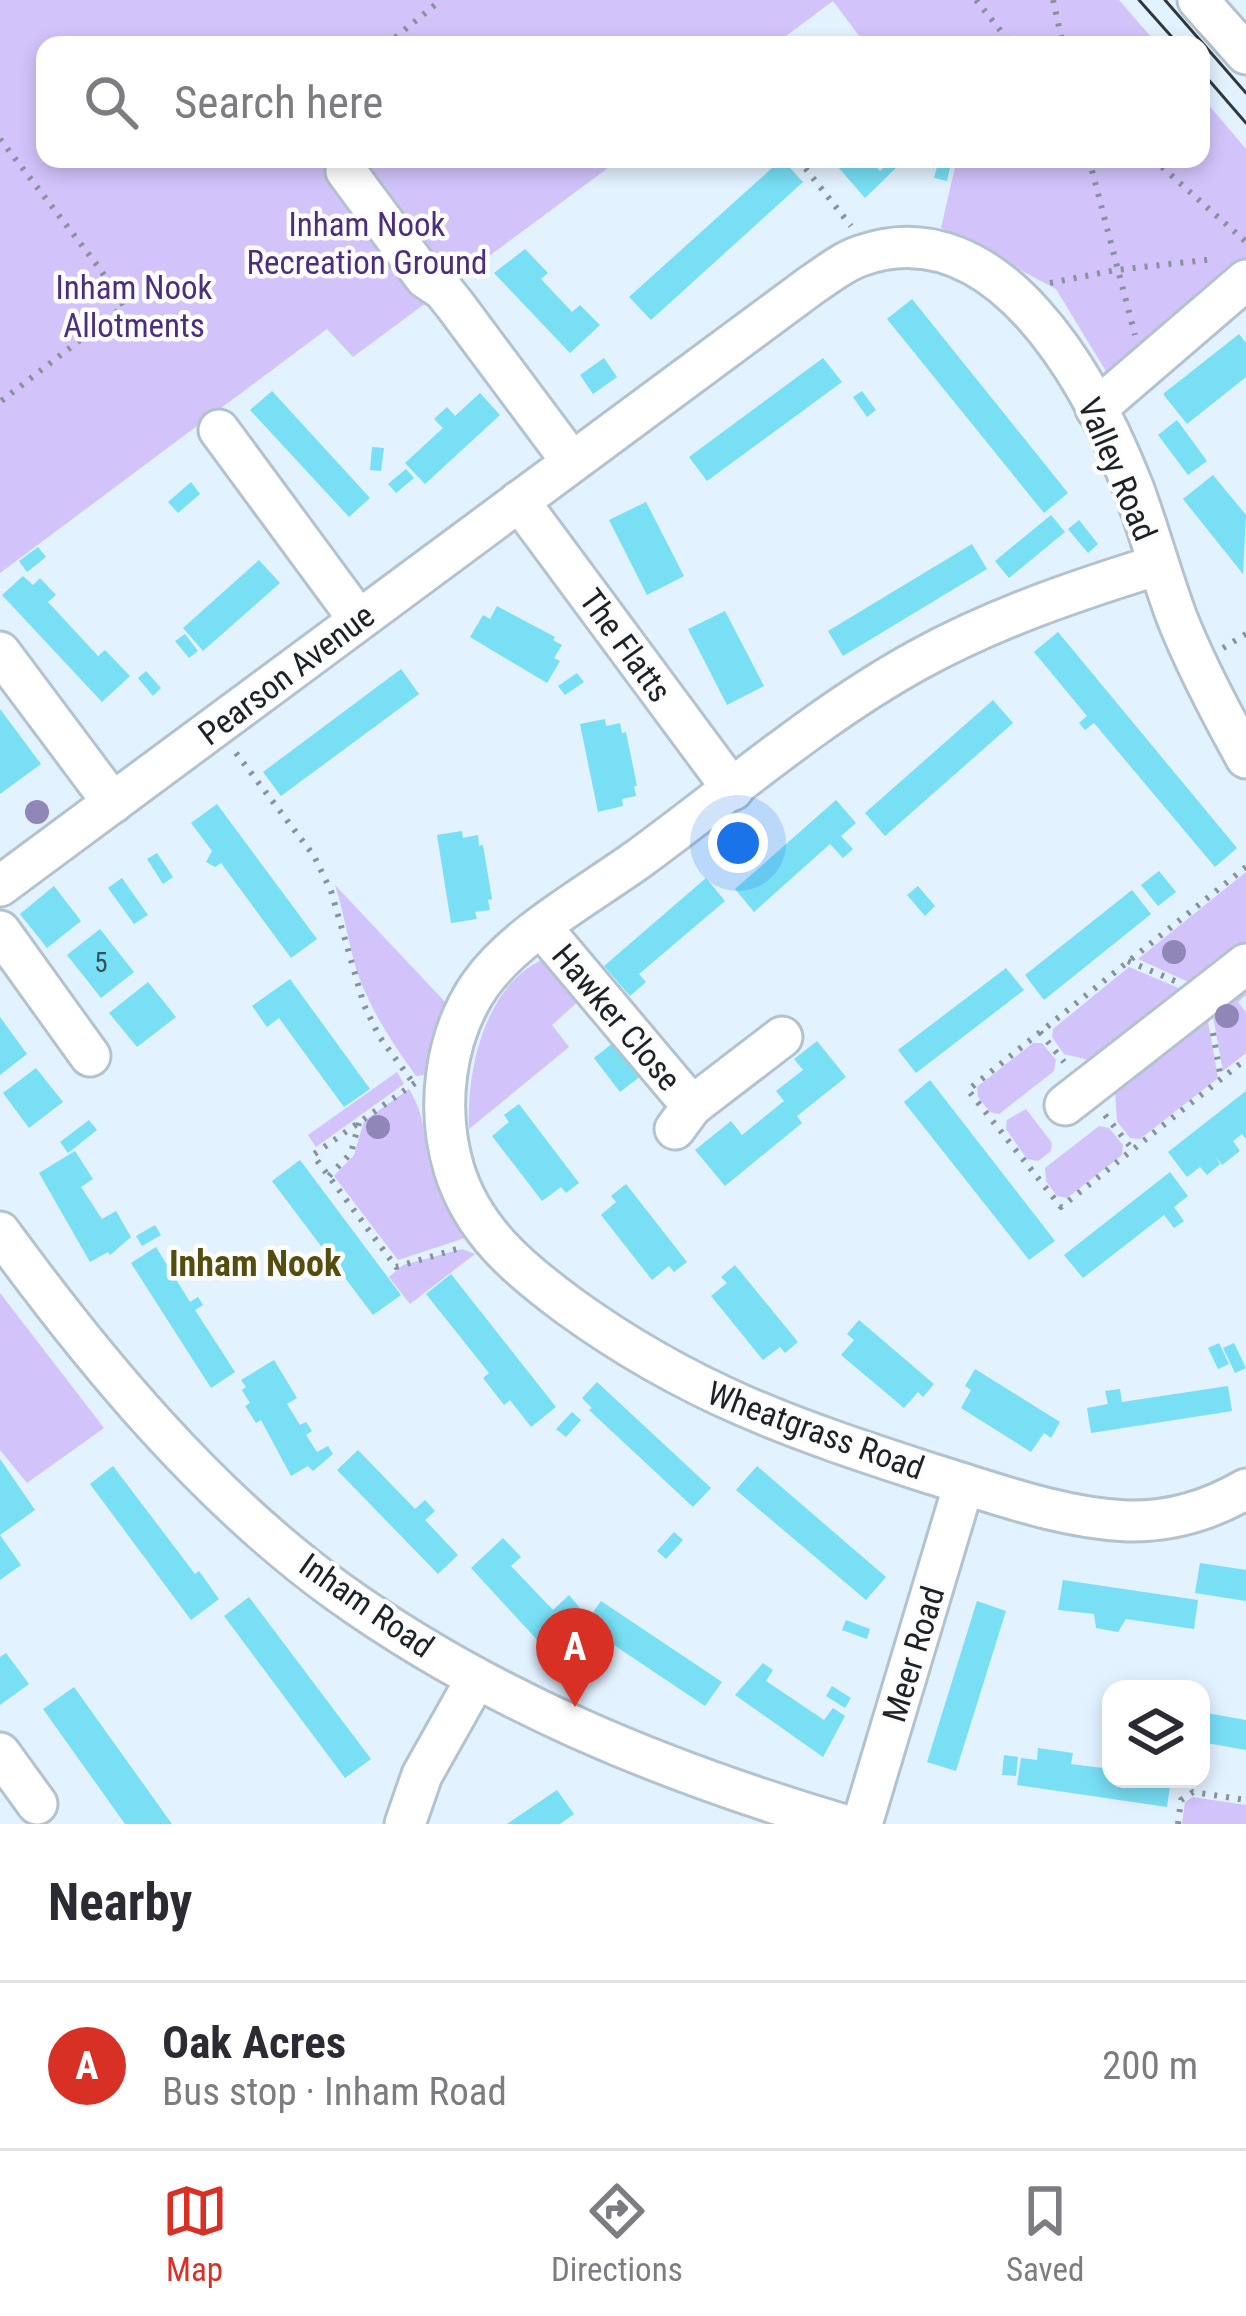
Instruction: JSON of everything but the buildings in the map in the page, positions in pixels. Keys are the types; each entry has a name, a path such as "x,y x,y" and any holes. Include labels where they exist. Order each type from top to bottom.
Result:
{"street":[{"path":"1198,0 1246,54"},
{"path":"346,171 425,278 443,290 572,462"},
{"name":"Pearson Avenue","path":"0,886 813,284 861,255 916,247"},
{"name":"Valley Road","path":"916,247 978,266 1012,291 1041,322 1096,409 1133,488 1197,663 1246,758"},
{"path":"1096,409 1144,367 1231,269"},
{"path":"219,430 359,620"},
{"name":"The Flatts","path":"519,501 733,790"},
{"name":"Wheatgrass Road","path":"1158,565 1006,616 916,662 843,708 542,928 482,982 430,1083 454,1169 486,1233 558,1298 686,1382 803,1433 1075,1515 1132,1521 1201,1510 1246,1490"},
{"path":"0,652 113,803"},
{"name":"Hawker Close","path":"542,928 683,1118 782,1037"},
{"path":"0,931 90,1056"},
{"path":"1065,1105 1246,964"},
{"name":"Inham Road","path":"0,1232 87,1347 156,1425 249,1516 338,1592 476,1679 625,1750 842,1824"},
{"name":"Meer Road","path":"862,1824 964,1484"},
{"path":"405,1824 422,1775 476,1679"}],"path":[{"path":"397,36 441,0"},
{"path":"976,0 1005,36"},
{"path":"1053,0 1061,36"},
{"path":"0,140 124,306 0,402"},
{"path":"805,168 846,216 861,255"},
{"path":"1091,168 1144,367"},
{"path":"1163,168 1246,241"},
{"path":"1012,291 1116,270 1231,269"},
{"path":"215,727 314,856 331,891 364,1005 380,1036 430,1083 360,1119 313,1155 396,1267 460,1248 486,1233"},
{"path":"329,1176 351,1154 360,1119"},
{"path":"1178,1824 1181,1800 1193,1792 1246,1800"}],"green space":[{"path":"0,0 1119,0 1150,36 859,36 833,1 786,36 36,36 36,168 608,168 353,357 327,329 0,573"},
{"path":"1210,107 1246,149 1246,263 1107,373 1056,289 941,228 955,168 1210,168"},
{"path":"1246,872 1246,944 1195,985 1138,959"},
{"path":"335,885 446,1003 425,1075 416,1076 371,1004"},
{"path":"551,956 582,998 552,1025 569,1047 469,1129 471,1079 485,1028 510,984"},
{"path":"1129,967 1188,992 1097,1062 1064,1054 1052,1037 1053,1029"},
{"path":"1246,981 1246,995 1238,1002 1246,1012 1246,1053 1223,1071 1211,1006"},
{"path":"1206,1010 1218,1078 1140,1139 1130,1138 1117,1121 1115,1089"},
{"path":"1033,1043 1042,1043 1056,1060 1054,1071 999,1114 990,1112 978,1097 977,1087"},
{"path":"397,1072 404,1084 316,1147 308,1135"},
{"path":"409,1089 422,1119 434,1179 465,1238 398,1260 334,1176 354,1155 364,1121"},
{"path":"1026,1109 1052,1143 1051,1151 1038,1161 1027,1159 1006,1129 1007,1120"},
{"path":"1099,1126 1109,1128 1123,1145 1122,1155 1067,1198 1057,1196 1046,1181 1045,1168"},
{"path":"462,1249 475,1254 410,1304 389,1277 403,1265"},
{"path":"0,1293 104,1428 27,1483 0,1450"},
{"path":"1193,1797 1246,1805 1246,1824 1182,1824 1185,1802"}],"tram line":[{"path":"1139,0 1171,36"},
{"path":"1165,0 1196,36"},
{"path":"1210,52 1246,93"},
{"path":"1210,81 1246,123"}],"place":[{"name":"Oak Acres","path":"575,1707"}],"district":[{"name":"Inham Nook","path":"255,1263"}],"park label":[{"name":"Inham Nook Recreation Ground","path":"367,243"},
{"name":"Inham Nook Allotments","path":"134,306"}]}
